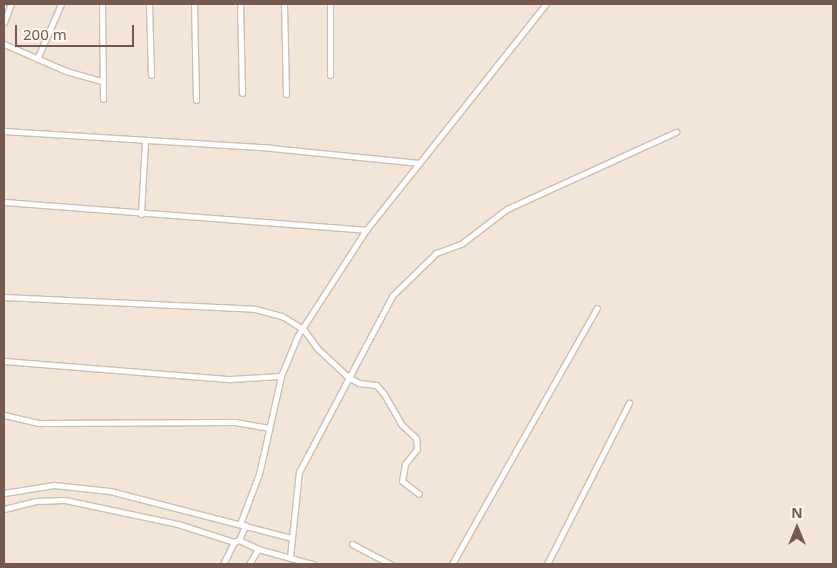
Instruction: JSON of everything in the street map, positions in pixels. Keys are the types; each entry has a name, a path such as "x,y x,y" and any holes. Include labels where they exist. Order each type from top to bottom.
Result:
{"street":[{"path":"4,22 11,4"},
{"path":"37,59 61,4"},
{"path":"102,4 103,99"},
{"path":"149,4 151,75"},
{"path":"194,4 196,100"},
{"path":"240,4 242,93"},
{"path":"284,4 286,94"},
{"path":"330,4 330,75"},
{"path":"222,564 236,541 243,524 259,474 281,376 298,335 304,330 366,230 546,4"},
{"path":"4,44 37,59 102,81"},
{"path":"4,131 271,148 419,163"},
{"path":"290,557 299,472 392,296 436,253 461,244 507,210 676,132"},
{"path":"141,214 145,141"},
{"path":"4,202 366,230"},
{"path":"4,297 255,310 282,316 304,330 317,348 348,377 359,383 376,385 402,424 416,438 417,449 405,464 402,481 419,494"},
{"path":"452,564 596,308"},
{"path":"4,360 230,379 281,376"},
{"path":"547,564 629,403"},
{"path":"4,415 40,424 235,422 268,428"},
{"path":"4,493 68,485 110,491 292,538"},
{"path":"4,509 36,501 65,500 178,524 313,564"},
{"path":"352,544 390,564"},
{"path":"249,564 258,549"}],"shaded area":[{"path":"4,4 833,4 833,564 4,564"}]}
